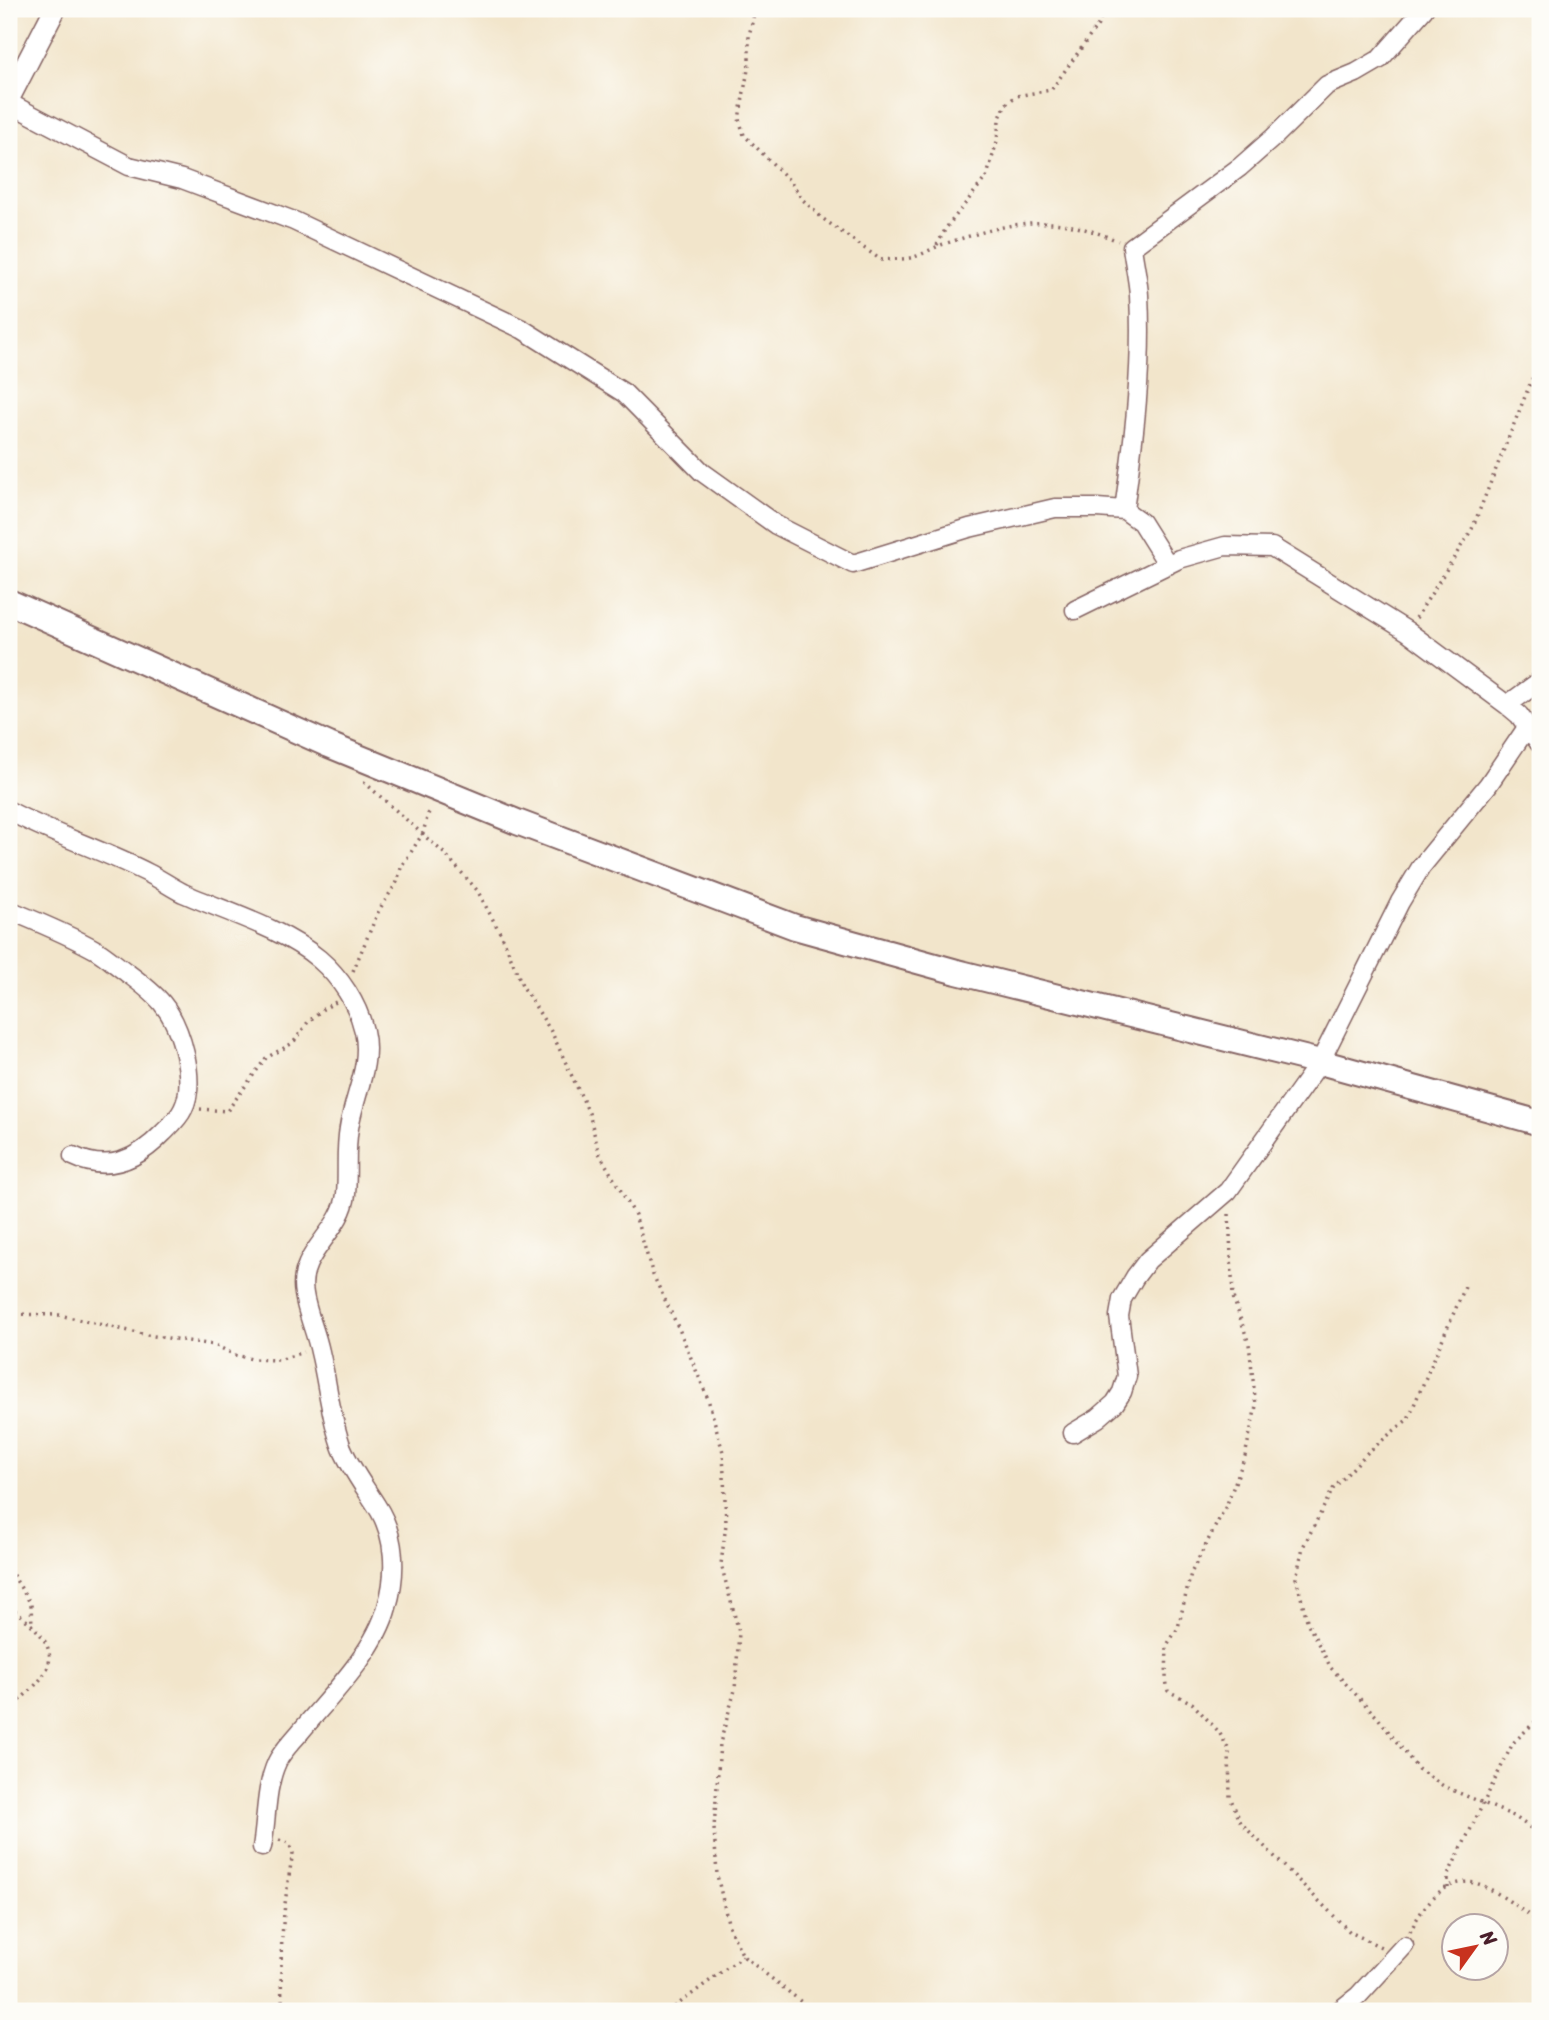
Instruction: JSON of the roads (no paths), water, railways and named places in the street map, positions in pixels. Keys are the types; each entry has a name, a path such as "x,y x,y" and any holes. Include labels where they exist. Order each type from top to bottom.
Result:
{"main road":[{"path":"9,602 329,745 555,836 795,927 996,982 1320,1062 1540,1123"}],"street":[{"path":"55,9 9,101 130,166 182,179 294,221 522,329 624,393 702,472 766,517 853,564 969,528 1055,508 1124,510 1141,522 1168,565"},
{"path":"1124,510 1136,423 1140,357 1139,292 1132,247 1240,167 1274,138 1327,85 1380,59 1424,9"},
{"path":"1075,610 1168,565 1225,546 1272,547 1407,631 1507,705 1528,726 1540,744"},
{"path":"1507,705 1540,681"},
{"path":"1073,1433 1098,1418 1115,1403 1122,1392 1126,1376 1119,1316 1122,1299 1135,1277 1148,1260 1228,1191 1330,1047 1400,902 1421,867 1488,785 1528,726"},
{"path":"9,811 149,873 180,891 285,938 319,959 346,988 364,1029 366,1064 349,1123 346,1143 346,1195 342,1212 304,1269 303,1292 319,1346 334,1423 343,1449 355,1475 378,1508 389,1531 394,1559 392,1583 383,1619 365,1652 278,1760 269,1785 263,1840"},
{"path":"9,910 74,938 99,952 143,984 163,1003 183,1042 187,1061 184,1108 156,1141 138,1156 108,1164 89,1163 73,1156"},
{"path":"1339,2011 1401,1950"}]}
